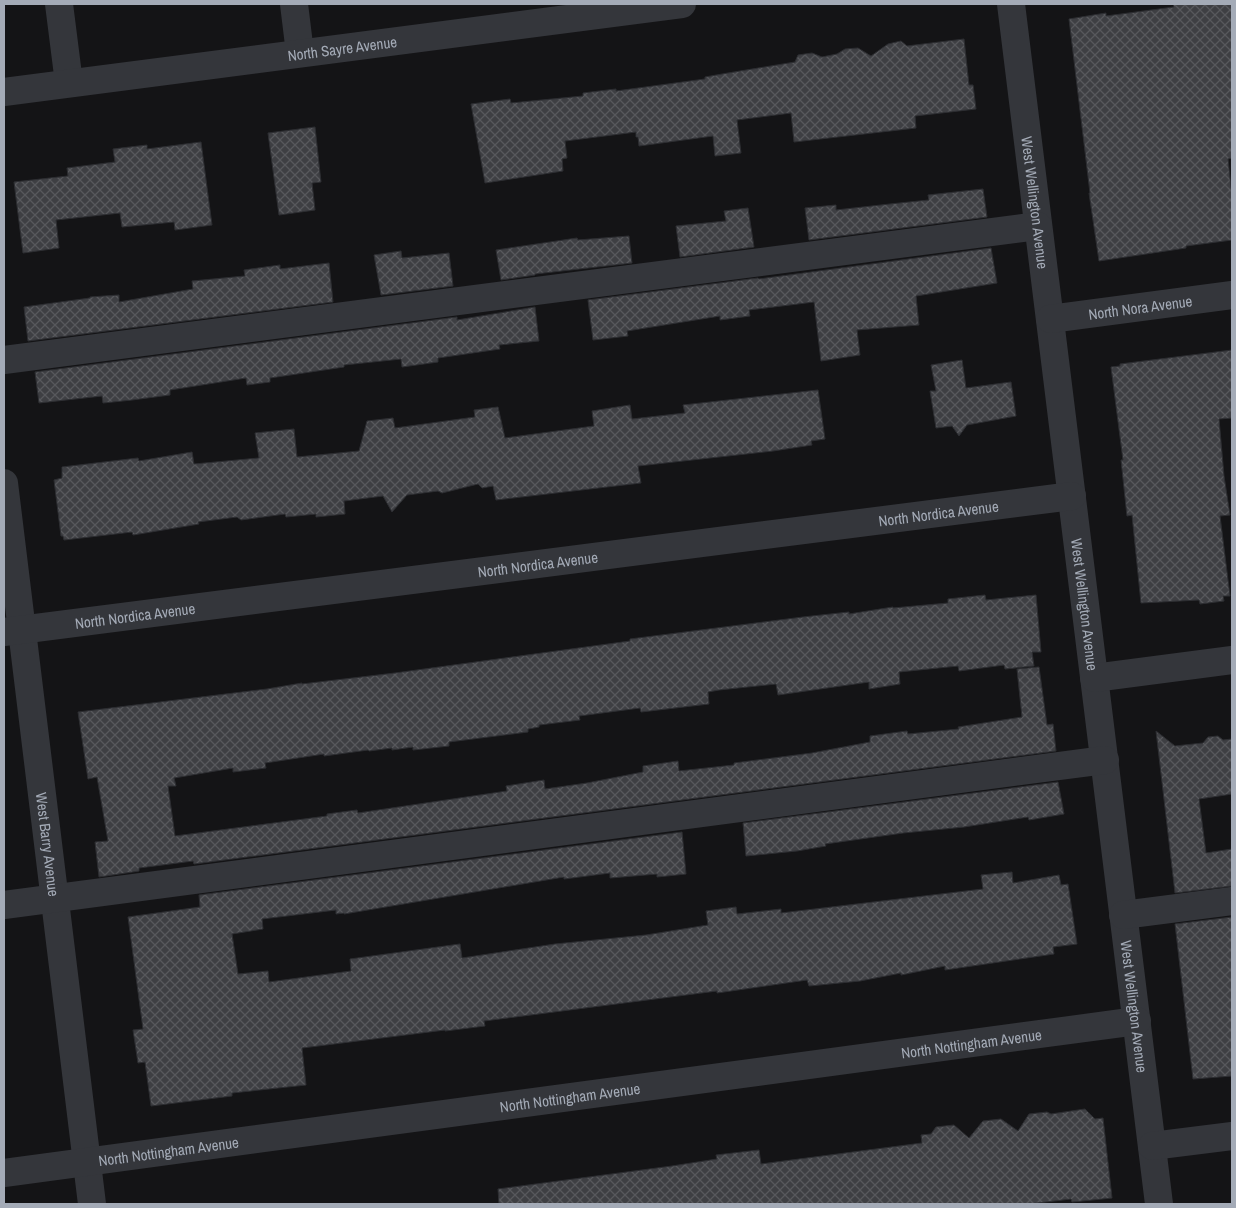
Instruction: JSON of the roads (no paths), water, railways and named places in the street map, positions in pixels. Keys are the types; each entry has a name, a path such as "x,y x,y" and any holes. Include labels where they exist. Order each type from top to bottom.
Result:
{"street":[{"path":"59,4 69,83"},
{"path":"294,4 300,53"},
{"name":"North Sayre Avenue","path":"4,92 300,53 539,13 682,4"},
{"name":"West Wellington Avenue","path":"1011,4 1159,1204"},
{"path":"4,360 1038,226"},
{"name":"North Nora Avenue","path":"1050,319 1232,295"},
{"name":"West Barry Avenue","path":"4,483 13,631 55,899 92,1204"},
{"name":"North Nordica Avenue","path":"13,631 1072,496"},
{"path":"1094,678 1232,660"},
{"path":"4,906 1104,760"},
{"path":"1123,915 1232,901"},
{"name":"North Nottingham Avenue","path":"4,1173 1137,1021"},
{"path":"1152,1146 1232,1136"}]}
